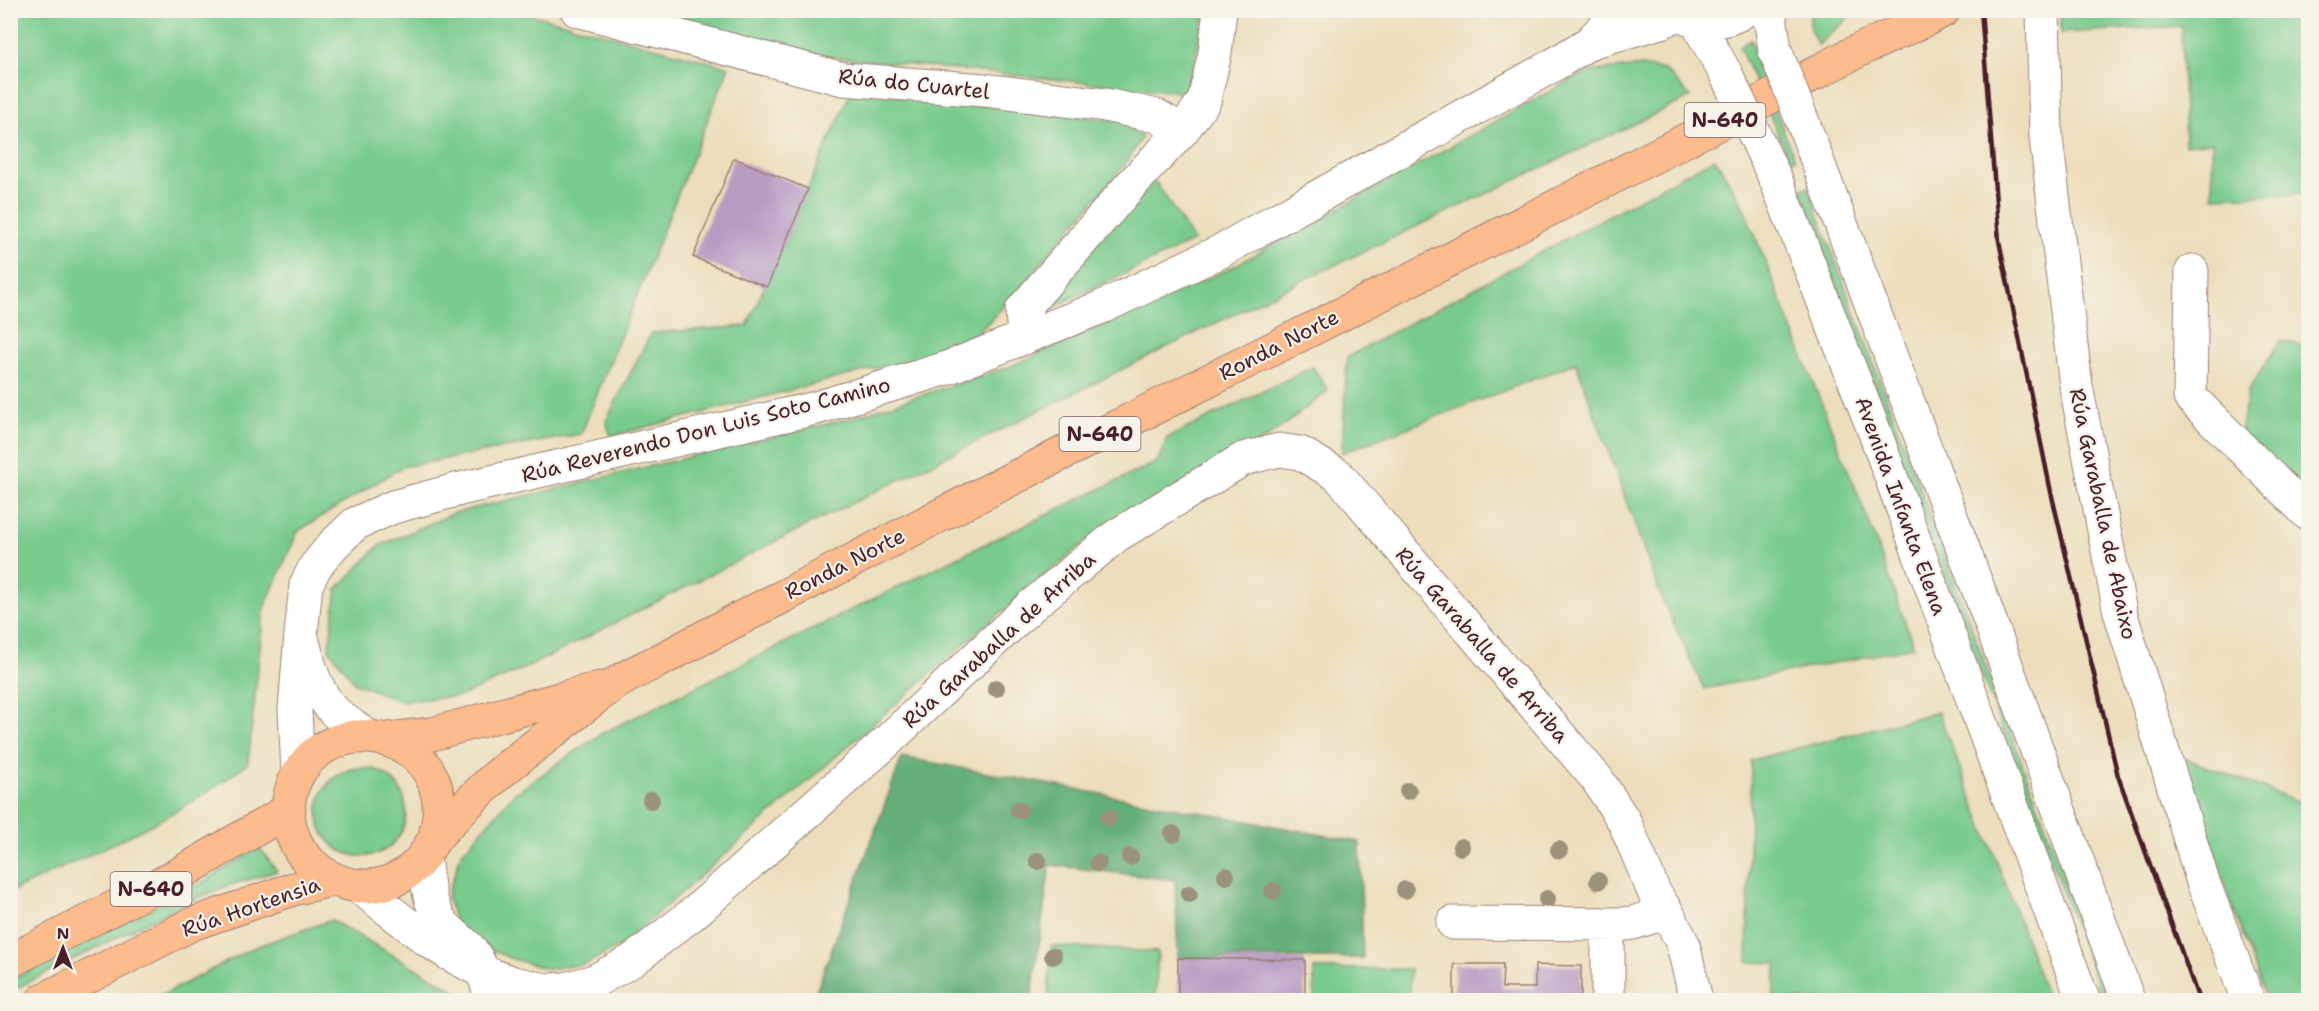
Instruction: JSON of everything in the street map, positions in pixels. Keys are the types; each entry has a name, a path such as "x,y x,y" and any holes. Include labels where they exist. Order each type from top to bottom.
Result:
{"highway":[{"name":"Ronda Norte","path":"615,683 432,734 344,738 323,747 309,759 298,774 291,791 289,810 291,830 300,849 312,865 345,883 382,883 408,872 493,779 615,683 1016,476 1567,201 1860,50 1944,10"},
{"path":"377,737 410,750 427,768 437,791 440,816 429,849"},
{"name":"N-640","path":"10,961 172,878 289,810"},
{"name":"Rúa Hortensia","path":"42,1000 192,924 293,889 345,883"}],"street":[{"name":"Rúa do Cuartel","path":"577,10 843,79 984,90 1105,105 1157,116 1182,131"},
{"path":"1024,338 1022,309 1129,187 1182,131 1204,101 1215,53 1220,10"},
{"path":"1589,43 1621,10"},
{"path":"1589,43 1684,15 1728,19 1746,10"},
{"name":"Avenida Infanta Elena","path":"1769,10 1775,50 1982,599 2128,1000"},
{"name":"Rúa Garaballa de Abaixo","path":"2043,13 2046,138 2076,386 2120,612 2203,882 2248,1000"},
{"name":"Avenida Infanta Elena","path":"1684,15 1726,74 1776,180 1875,433 2084,1000"},
{"name":"Rúa Reverendo Don Luis Soto Camino","path":"298,774 295,710 306,585 315,567 333,545 355,524 393,507 460,489 816,408 947,368 1024,338 1102,307 1255,233 1589,43"},
{"path":"2192,271 2190,397 2308,514"},
{"name":"Rúa Garaballa de Arriba","path":"345,883 434,944 487,986 513,984 540,995 595,981 633,960 695,912 880,748 1031,606 1116,536 1243,459 1279,450 1300,453 1338,475 1597,779 1624,821 1654,892 1683,944 1696,1000"},
{"path":"301,634 311,671 321,694 335,712 377,737"},
{"path":"429,849 427,883 436,914 442,923 471,950 487,986"},
{"path":"1453,923 1633,923 1667,912"},
{"path":"1608,924 1608,1000"}],"green space":[{"path":"1810,10 1856,11 1818,45 1810,29"},
{"path":"11,11 507,11 537,16 729,67 581,434 402,467 298,531 264,608 248,763 221,783 163,818 11,892"},
{"path":"654,11 1206,11 1187,93 824,56"},
{"path":"2060,11 2305,11 2308,36 2308,194 2213,197 2212,142 2185,145 2181,26 2061,33"},
{"path":"1751,40 1763,80 1795,159 1790,161 1739,46"},
{"path":"1642,66 1665,70 1691,97 1297,283 816,521 534,664 461,696 401,701 355,683 329,649 337,589 379,546 454,513 847,419 1009,367 1227,270 1576,77 1594,71"},
{"path":"851,91 1120,121 1142,137 1127,162 1016,293 979,332 916,358 611,436 606,421 651,333 747,326"},
{"path":"1715,158 1743,206 1868,520 1914,647 1704,689 1662,599 1576,363 1342,453 1347,357"},
{"path":"1155,181 1194,241 1047,310 1044,299"},
{"path":"1808,187 2110,1000 2103,1000 1801,189"},
{"path":"2280,341 2308,346 2308,500 2240,432 2248,391"},
{"path":"1313,367 1328,391 1267,438 1101,529 981,629 622,945 586,964 548,969 509,958 473,940 456,924 447,897 461,854 514,794 601,734 962,555 1157,462 1167,438"},
{"path":"1938,712 2048,1000 1773,1000 1777,963 1747,962 1751,760"},
{"path":"2176,755 2308,805 2308,1000 2267,1000"},
{"path":"902,757 1360,842 1363,958 1178,958 1175,880 1050,865 1031,1000 813,1000"},
{"path":"362,768 379,771 393,781 403,795 406,812 403,829 393,843 379,853 362,856 345,853 331,843 321,829 318,812 321,795 331,781 345,771"},
{"path":"259,847 277,871 224,887 179,906 11,991 11,980 208,879"},
{"path":"331,920 456,991 460,1000 153,1000 255,947"},
{"path":"1051,946 1158,952 1155,1000 1048,1000"},
{"path":"1314,969 1410,969 1410,1000 1314,1000"}],"building":[{"path":"734,158 808,189 767,287 693,257"},
{"path":"1178,958 1305,960 1305,1000 1178,1000"},
{"path":"1454,964 1503,964 1502,988 1535,988 1535,965 1581,966 1581,1000 1454,1000"}],"railway":[{"path":"1981,10 1999,241 2051,492 2118,776 2199,1000"}]}
